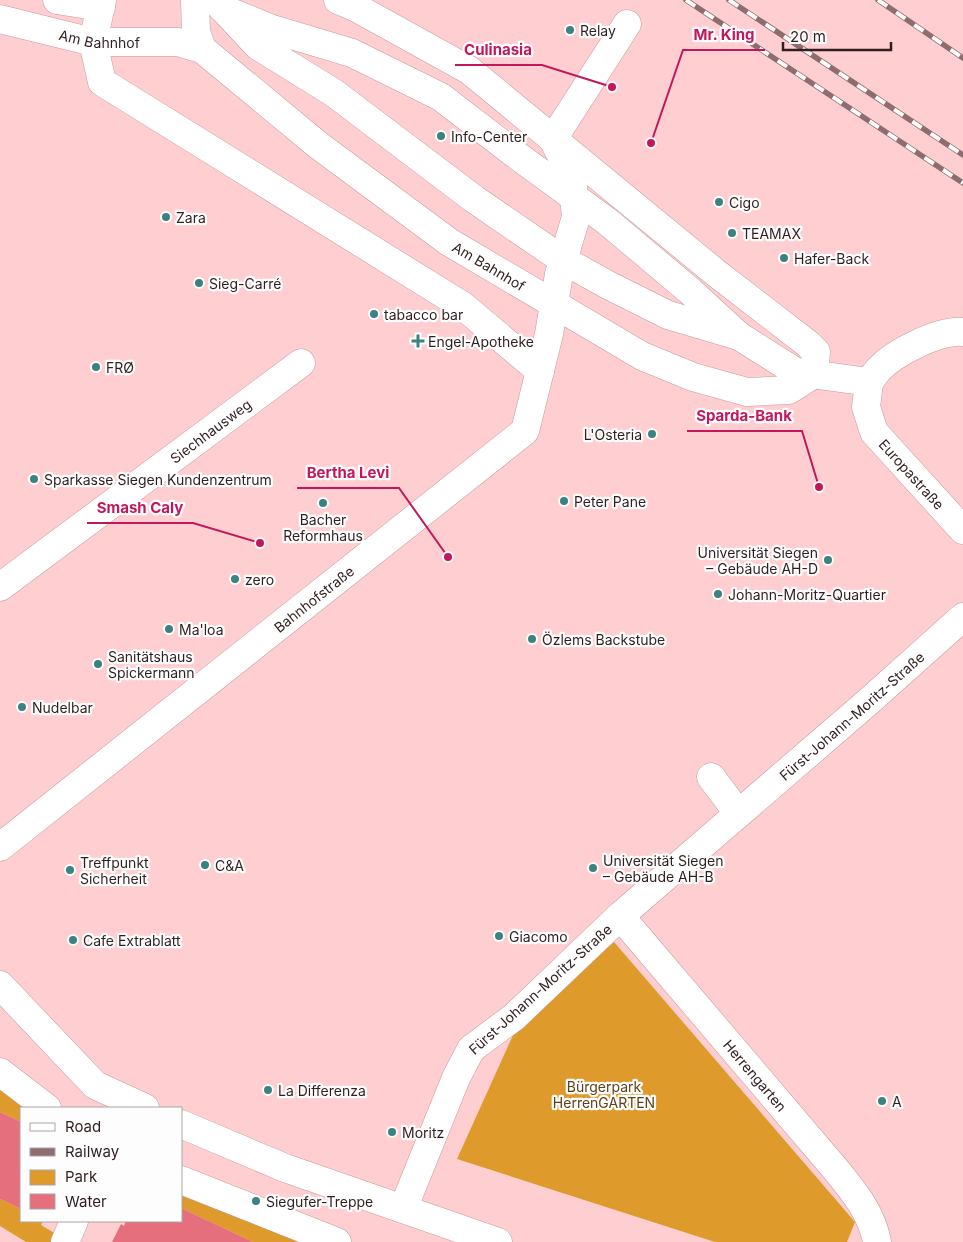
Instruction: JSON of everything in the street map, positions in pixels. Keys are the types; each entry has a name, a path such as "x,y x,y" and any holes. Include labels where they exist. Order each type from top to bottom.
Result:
{"street":[{"path":"57,0 102,4 93,42 102,82 463,306 540,371"},
{"path":"195,0 196,32 202,49"},
{"path":"338,0 355,7 469,70 541,152"},
{"path":"226,12 272,29 352,53 421,94 441,97 541,152 716,274 816,352 792,368"},
{"path":"226,12 258,46 398,133 474,199 555,262 608,285 668,315 739,336"},
{"name":"Am Bahnhof","path":"0,19 93,42 178,42 202,49 318,145 449,242 642,356 693,377 748,392 788,390 792,368"},
{"path":"541,152 627,24"},
{"name":"Bahnhofstraße","path":"0,847 525,430 550,334 559,274 555,262 584,197 572,178 541,152"},
{"path":"584,197 608,222 690,291 739,336 792,368 869,382 879,369 898,354 923,342 954,332 963,332"},
{"name":"Siechhausweg","path":"0,587 302,363"},
{"name":"Europastraße","path":"869,382 866,406 874,432 963,530"},
{"name":"Fürst-Johann-Moritz-Straße","path":"393,1211 428,1146 470,1049 514,1017 620,916 868,702 963,617"},
{"path":"711,778 738,813"},
{"name":"Herrengarten","path":"620,916 838,1171 861,1201 875,1231 876,1242"},
{"path":"0,985 95,1085 135,1106"},
{"path":"0,1072 46,1107"},
{"path":"182,1125 240,1158 285,1168 393,1211 498,1242"},
{"path":"182,1180 337,1242"},
{"path":"65,1242 74,1222"}],"green space":[{"name":"Bürgerpark HerrenGARTEN","path":"614,942 855,1222 847,1242 715,1242 457,1159 514,1033"},
{"path":"0,1082 35,1107 20,1107 20,1122 0,1112"},
{"path":"182,1184 328,1242 253,1242 182,1208"},
{"path":"0,1199 20,1209 20,1222 41,1222 73,1242 26,1242 0,1226"}],"water":[{"path":"0,1112 20,1122 20,1209 0,1199"},
{"path":"182,1208 253,1242 73,1242 41,1222 182,1222"}],"pier":[{"path":"42,1222 126,1222 124,1226 121,1224 112,1242 69,1242 41,1225"}],"railway":[{"path":"686,0 963,183"},
{"path":"729,0 963,155"},
{"path":"878,0 963,58"}],"place":[{"name":"Relay","path":"570,30"},
{"name":"Culinasia","path":"612,87"},
{"name":"Info-Center","path":"441,136"},
{"name":"Mr. King","path":"651,143"},
{"name":"Cigo","path":"719,202"},
{"name":"Zara","path":"166,217"},
{"name":"TEAMAX","path":"732,233"},
{"name":"Hafer-Back","path":"784,258"},
{"name":"Sieg-Carré","path":"199,283"},
{"name":"tabacco bar","path":"374,314"},
{"name":"Engel-Apotheke","path":"418,341"},
{"name":"FRØ","path":"96,367"},
{"name":"L'Osteria","path":"652,434"},
{"name":"Sparkasse Siegen Kundenzentrum","path":"34,479"},
{"name":"Sparda-Bank","path":"819,487"},
{"name":"Peter Pane","path":"564,501"},
{"name":"Bacher Reformhaus","path":"323,503"},
{"name":"Smash Caly","path":"260,543"},
{"name":"Bertha Levi","path":"448,557"},
{"name":"Universität Siegen – Gebäude AH-D","path":"828,560"},
{"name":"zero","path":"235,579"},
{"name":"Johann-Moritz-Quartier","path":"718,594"},
{"name":"Ma'loa","path":"169,629"},
{"name":"Özlems Backstube","path":"532,639"},
{"name":"Sanitätshaus Spickermann","path":"98,664"},
{"name":"Nudelbar","path":"22,707"},
{"name":"C&A","path":"205,865"},
{"name":"Universität Siegen – Gebäude AH-B","path":"593,868"},
{"name":"Treffpunkt Sicherheit","path":"70,870"},
{"name":"Giacomo","path":"499,936"},
{"name":"Cafe Extrablatt","path":"73,940"},
{"name":"La Differenza","path":"268,1090"},
{"name":"A","path":"882,1101"},
{"name":"Moritz","path":"392,1132"},
{"name":"Siegufer-Treppe","path":"256,1201"}]}
